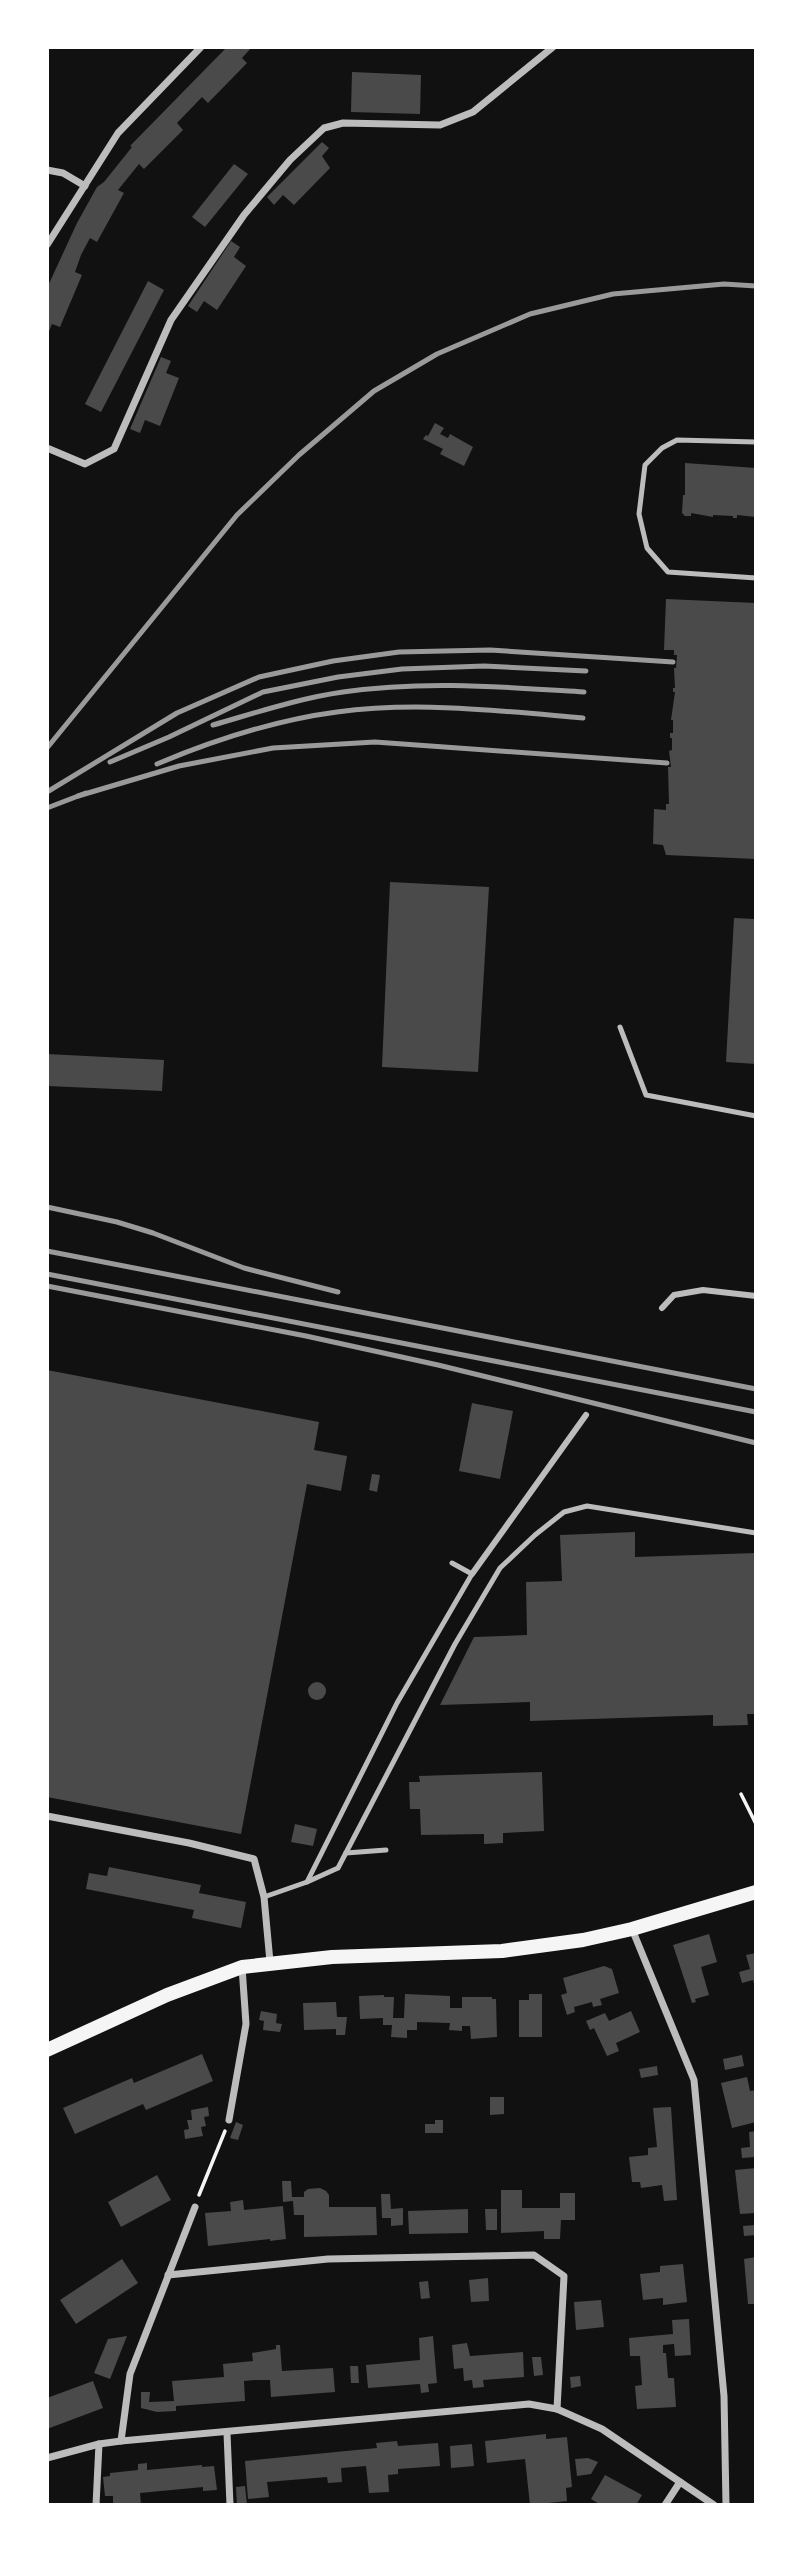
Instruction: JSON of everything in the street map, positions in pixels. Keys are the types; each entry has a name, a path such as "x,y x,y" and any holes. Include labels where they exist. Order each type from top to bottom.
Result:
{"main road":[{"path":"47,2050 167,1995 243,1967 270,1962 502,1951 583,1940 632,1929 756,1892"}],"street":[{"path":"47,246 118,133 201,47"},
{"path":"47,449 85,464 114,449 171,320 243,215 290,160 324,128 343,124 440,125 473,112 553,47"},
{"path":"47,170 63,173 85,186"},
{"path":"662,1308 674,1295 703,1290 756,1296"},
{"path":"472,1574 586,1415"},
{"path":"47,1816 189,1843 254,1859 264,1897 270,1962"},
{"path":"632,1929 694,2080 724,2396 726,2505"},
{"path":"229,2120 246,2024 243,1967"},
{"path":"121,2441 130,2374 195,2207"},
{"path":"168,2275 328,2259 534,2255 564,2276 556,2409"},
{"path":"47,2458 121,2441 529,2404 556,2409 602,2429 715,2505"},
{"path":"227,2433 230,2505"},
{"path":"96,2505 99,2444"},
{"path":"665,2505 680,2482"}],"lane":[{"path":"756,442 677,440 662,448 645,465 639,514 647,548 668,572 756,578"},
{"path":"620,1027 646,1095 756,1116"},
{"path":"264,1897 338,1868 455,1644 500,1568 564,1512 587,1506 756,1533"},
{"path":"307,1882 397,1703 472,1574 452,1563"},
{"path":"346,1853 386,1850"}],"path":[{"path":"741,1794 756,1824"},
{"path":"195,2207 229,2120"}],"building":[{"path":"227,47 252,47 242,58 247,63 208,103 202,97 177,123 183,130 144,169 139,164 118,190 124,193 97,242 90,238 81,255 75,272 82,275 60,327 52,324 47,336 47,288 97,187 104,182 132,147 130,146"},
{"path":"352,72 421,75 420,114 351,112"},
{"path":"322,142 329,148 322,156 330,168 294,205 283,195 274,205 267,197"},
{"path":"234,164 248,174 205,227 192,217"},
{"path":"231,241 240,247 234,257 246,266 217,310 204,301 197,312 188,306"},
{"path":"148,281 164,290 101,412 85,404"},
{"path":"161,357 171,361 166,373 179,378 160,426 145,420 140,433 130,429"},
{"path":"435,423 444,428 440,434 448,438 450,434 473,447 464,466 440,454 443,449 423,439 428,436"},
{"path":"685,463 756,468 756,517 713,517 691,513 691,516 685,516 682,513"},
{"path":"666,599 756,603 756,859 666,855 663,845 653,844 654,809 666,810 666,804 669,804 668,767 671,767 669,751 672,750 670,733 673,733 671,720 677,655 674,655 674,650 664,650"},
{"path":"390,882 489,887 478,1072 382,1067"},
{"path":"734,918 756,919 756,1064 726,1062"},
{"path":"47,1054 164,1060 162,1091 47,1086"},
{"path":"47,1370 319,1422 314,1450 347,1456 341,1491 307,1484 241,1834 47,1797"},
{"path":"472,1403 513,1411 500,1479 459,1471"},
{"path":"372,1474 380,1475 377,1492 369,1490"},
{"path":"635,1532 635,1557 756,1553 756,1714 747,1714 748,1725 713,1726 713,1715 530,1721 530,1702 440,1705 474,1637 527,1635 526,1582 562,1581 560,1535"},
{"path":"317,1682 323,1685 326,1691 323,1697 317,1700 311,1697 308,1691 311,1685"},
{"path":"542,1772 544,1831 503,1833 503,1843 484,1844 484,1834 421,1835 420,1809 410,1809 409,1782 420,1782 419,1776"},
{"path":"295,1824 317,1829 313,1846 291,1842"},
{"path":"109,1867 201,1885 199,1893 246,1902 241,1928 192,1918 194,1910 86,1889 89,1873 107,1876"},
{"path":"709,1934 717,1962 701,1967 709,1995 695,1999 696,2002 692,2003 673,1945"},
{"path":"756,1953 755,1987 753,1980 742,1983 739,1972 750,1969 746,1955"},
{"path":"604,1966 612,1969 619,1993 600,1999 602,2005 593,2007 592,2002 574,2007 575,2012 567,2015 561,1995 567,1993 563,1978"},
{"path":"405,1994 450,1996 450,2008 462,2008 462,1997 492,1997 496,1999 497,2037 471,2039 470,2026 462,2026 462,2031 449,2030 450,2023 417,2022 417,2030 407,2030 407,2038 391,2037 392,2025 383,2025 383,2018 360,2019 359,1996 394,1997 393,2018 404,2018"},
{"path":"529,1994 542,1994 542,2037 519,2037 519,2000 529,2000"},
{"path":"336,2002 337,2017 347,2017 345,2035 336,2035 336,2029 304,2030 303,2003"},
{"path":"261,2011 277,2014 276,2023 282,2024 280,2032 263,2030 264,2021 259,2020"},
{"path":"631,2011 640,2032 616,2043 619,2051 607,2056 594,2028 590,2030 586,2021 605,2013 609,2021"},
{"path":"202,2054 213,2081 146,2110 143,2104 75,2134 63,2108 132,2078 134,2083"},
{"path":"742,2055 744,2066 725,2070 723,2059"},
{"path":"657,2066 658,2075 641,2078 639,2069"},
{"path":"747,2077 750,2091 756,2090 756,2122 732,2128 721,2083"},
{"path":"490,2097 504,2097 504,2114 490,2115"},
{"path":"208,2107 209,2116 204,2117 206,2126 201,2127 203,2136 185,2139 184,2130 189,2129 187,2120 192,2120 191,2110"},
{"path":"671,2107 677,2200 664,2201 662,2185 641,2188 640,2182 632,2182 629,2157 648,2155 648,2148 657,2147 653,2108"},
{"path":"435,2120 443,2120 443,2133 425,2133 425,2124 435,2124"},
{"path":"236,2122 243,2125 238,2140 230,2138"},
{"path":"756,2131 756,2157 742,2158 741,2148 750,2147 749,2132"},
{"path":"756,2168 756,2213 740,2214 735,2170"},
{"path":"157,2175 171,2200 121,2227 108,2202"},
{"path":"282,2181 291,2181 292,2197 304,2197 304,2192 308,2189 320,2188 329,2195 329,2207 376,2207 377,2235 304,2237 304,2215 294,2215 293,2201 283,2202"},
{"path":"501,2190 522,2190 522,2208 560,2208 560,2193 575,2193 575,2220 561,2220 560,2239 544,2239 544,2231 501,2233"},
{"path":"381,2194 390,2194 391,2209 403,2208 403,2225 391,2226 391,2218 382,2218"},
{"path":"243,2200 244,2210 283,2206 286,2239 208,2246 205,2213 231,2211 230,2202"},
{"path":"468,2209 468,2233 409,2234 408,2211"},
{"path":"485,2209 497,2209 497,2230 486,2230"},
{"path":"756,2225 756,2235 744,2236 743,2226"},
{"path":"756,2257 756,2304 748,2304 744,2259"},
{"path":"122,2259 138,2283 76,2324 60,2300"},
{"path":"683,2264 687,2302 663,2305 663,2298 643,2300 640,2274 660,2272 660,2266"},
{"path":"488,2278 489,2301 471,2302 469,2280"},
{"path":"428,2281 430,2298 421,2299 419,2282"},
{"path":"601,2300 604,2327 576,2330 574,2302"},
{"path":"689,2319 691,2355 675,2356 674,2344 663,2345 668,2378 674,2378 676,2407 637,2409 635,2386 642,2385 640,2356 630,2356 629,2338 673,2334 672,2320"},
{"path":"127,2336 110,2379 94,2373 108,2339"},
{"path":"433,2336 437,2383 428,2384 429,2392 421,2393 420,2384 368,2388 366,2365 420,2360 419,2338"},
{"path":"467,2343 470,2356 523,2352 524,2377 483,2380 484,2387 473,2388 472,2380 464,2381 463,2368 454,2369 452,2345"},
{"path":"276,2345 280,2345 282,2371 333,2368 335,2392 271,2397 270,2380 254,2380 244,2381 245,2401 176,2406 176,2411 157,2412 141,2408 141,2392 150,2392 149,2402 174,2401 172,2381 224,2377 223,2364 253,2361 252,2353 276,2349"},
{"path":"532,2357 541,2357 543,2375 534,2376"},
{"path":"350,2366 358,2366 359,2383 351,2383"},
{"path":"580,2376 581,2386 571,2388 570,2377"},
{"path":"93,2381 103,2408 47,2429 47,2398"},
{"path":"546,2434 546,2439 567,2437 572,2487 566,2488 567,2501 530,2505 525,2459 487,2463 485,2441"},
{"path":"397,2441 398,2446 438,2443 440,2466 398,2469 398,2474 388,2475 389,2492 369,2493 366,2466 341,2468 342,2482 328,2483 327,2477 267,2482 269,2497 248,2499 245,2461 377,2448 376,2443"},
{"path":"472,2444 474,2466 451,2468 450,2446"},
{"path":"588,2458 598,2462 591,2474 577,2476 575,2459"},
{"path":"147,2463 147,2470 214,2466 217,2490 203,2491 203,2487 140,2493 141,2505 113,2505 113,2496 105,2496 103,2477 110,2476 110,2473 138,2470 138,2464"},
{"path":"605,2475 642,2495 636,2505 601,2505 591,2499"},
{"path":"245,2486 247,2505 237,2505 236,2487"}],"railway":[{"path":"47,748 237,515 299,455 374,391 437,354 530,314 613,294 724,284 756,286"},
{"path":"47,792 177,713 259,677 333,661 399,652 490,650 673,662"},
{"path":"110,762 263,692 338,677 402,669 484,666 586,671"},
{"path":"213,725 310,698 373,688 464,686 584,692"},
{"path":"157,764 246,732 337,712 429,707 583,718"},
{"path":"78,796 179,766 273,748 375,742 667,763"},
{"path":"47,808 86,793"},
{"path":"47,1207 117,1222 244,1268 338,1292"},
{"path":"47,1251 756,1389"},
{"path":"47,1274 756,1412"},
{"path":"47,1286 306,1336 438,1365 756,1443"}]}
